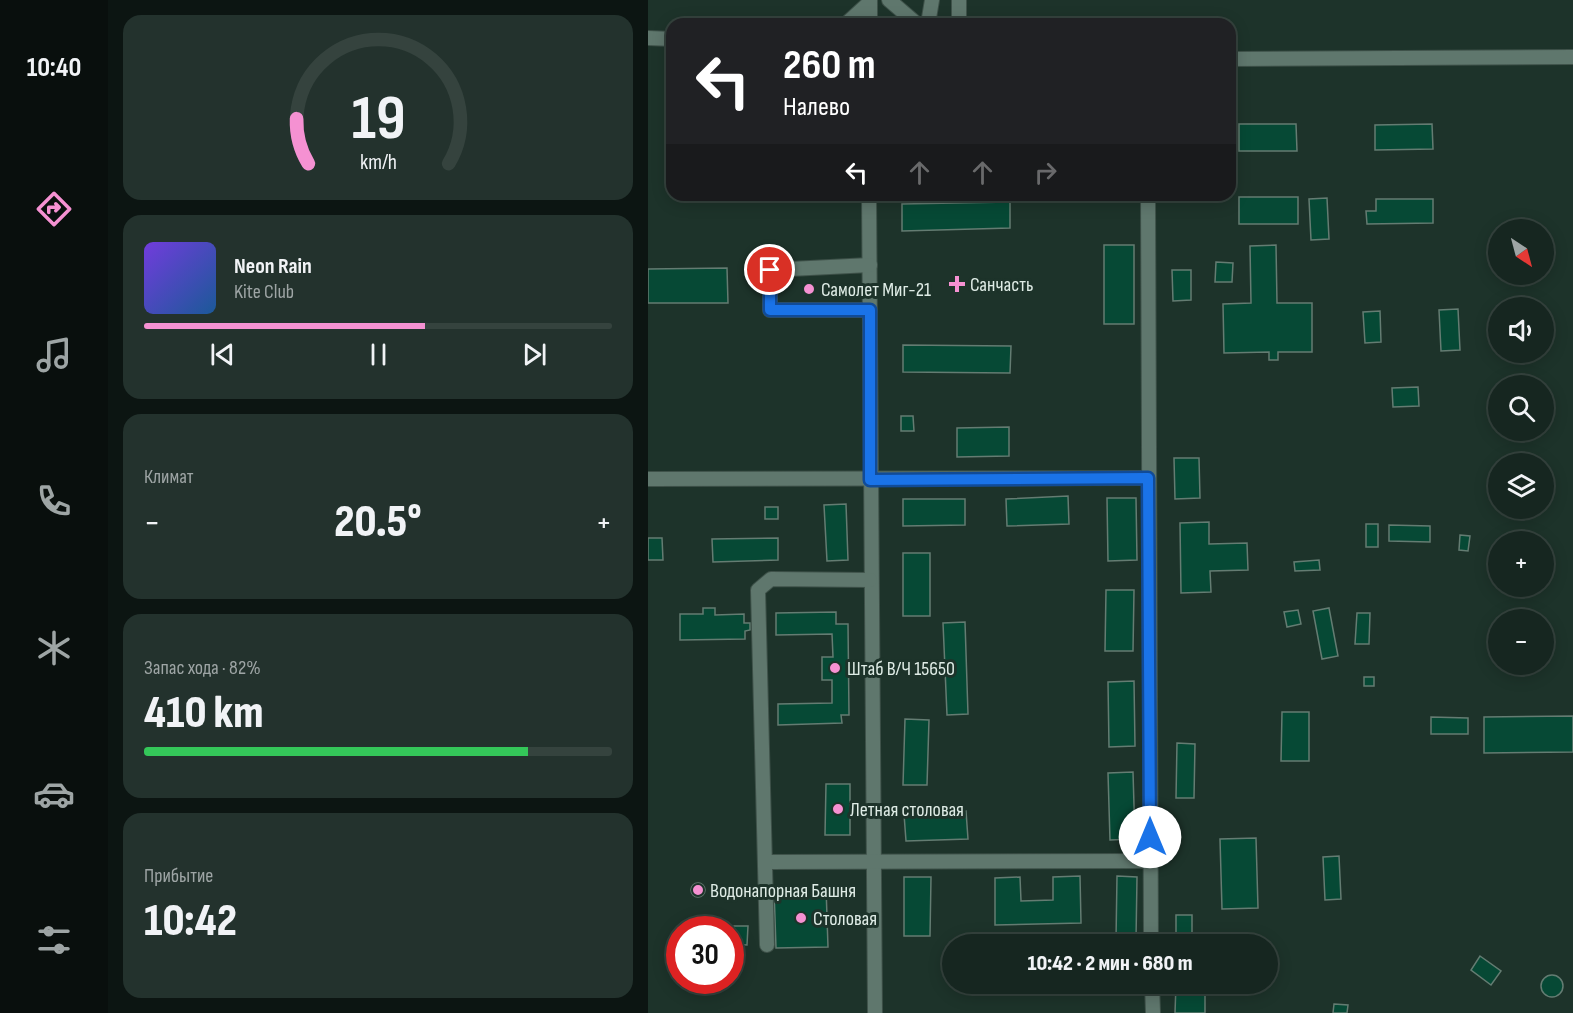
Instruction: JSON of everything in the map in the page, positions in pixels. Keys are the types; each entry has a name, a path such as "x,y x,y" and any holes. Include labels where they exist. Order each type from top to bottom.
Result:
{"street":[{"path":"889,0 905,6"},
{"path":"929,18 932,0"},
{"path":"959,0 959,18"},
{"path":"852,18 870,1"},
{"path":"870,1 870,18"},
{"path":"648,38 666,39"},
{"path":"1236,59 1573,57"},
{"path":"869,201 870,580 875,1013"},
{"path":"1148,201 1151,934"},
{"path":"870,265 770,270 770,310 870,310"},
{"path":"648,479 1148,478"},
{"path":"767,945 758,590 771,579 870,580"},
{"path":"766,862 1150,861"},
{"path":"1152,994 1153,1013"}],"building":[{"path":"1239,124 1296,124 1297,151 1239,151"},
{"path":"1432,124 1433,149 1375,150 1375,125"},
{"path":"1239,197 1298,197 1298,224 1239,224"},
{"path":"1327,198 1329,239 1311,240 1309,199"},
{"path":"1376,199 1433,199 1433,223 1367,224 1366,211 1376,211"},
{"path":"1010,202 1010,228 902,231 902,204"},
{"path":"1104,245 1134,245 1134,324 1104,324"},
{"path":"1276,245 1277,303 1312,303 1312,352 1278,352 1278,360 1269,360 1269,352 1224,353 1223,304 1251,303 1250,246"},
{"path":"1216,262 1233,263 1232,282 1215,282"},
{"path":"727,268 728,303 648,303 648,269"},
{"path":"1172,270 1191,270 1191,300 1173,301"},
{"path":"1458,309 1460,350 1441,351 1439,310"},
{"path":"1380,311 1381,342 1365,343 1363,312"},
{"path":"903,345 1011,346 1010,373 903,372"},
{"path":"1418,387 1419,406 1393,407 1392,388"},
{"path":"901,416 913,416 914,431 901,431"},
{"path":"1009,427 1009,456 957,457 957,428"},
{"path":"1174,458 1199,458 1200,498 1175,499"},
{"path":"1068,496 1069,524 1007,526 1006,499"},
{"path":"1107,498 1136,498 1137,560 1108,561"},
{"path":"903,499 965,499 965,525 903,526"},
{"path":"846,504 848,560 827,561 824,505"},
{"path":"765,507 778,507 778,519 765,519"},
{"path":"1209,522 1209,544 1247,543 1248,570 1210,571 1211,592 1181,593 1180,523"},
{"path":"1366,524 1378,524 1378,547 1366,547"},
{"path":"1389,525 1430,526 1430,542 1389,541"},
{"path":"1460,535 1470,536 1468,551 1459,550"},
{"path":"648,538 662,538 663,560 648,560"},
{"path":"778,538 778,560 713,562 712,539"},
{"path":"903,553 930,553 930,616 903,616"},
{"path":"1319,560 1320,570 1295,571 1294,562"},
{"path":"1106,590 1134,590 1133,651 1105,651"},
{"path":"703,608 715,608 715,615 744,614 744,623 750,623 750,630 745,631 745,639 680,640 680,614 703,614"},
{"path":"1329,608 1338,656 1322,659 1313,611"},
{"path":"1298,610 1301,624 1287,627 1284,612"},
{"name":"Штаб В/Ч 15650","path":"836,612 836,624 848,624 849,715 841,715 842,723 778,725 778,704 832,703 832,680 822,680 822,657 833,657 832,634 776,635 776,613"},
{"path":"1357,613 1370,613 1369,644 1355,644"},
{"path":"965,622 968,714 947,715 943,623"},
{"path":"1364,677 1374,677 1374,686 1364,686"},
{"path":"1134,681 1135,746 1109,747 1108,682"},
{"path":"1282,712 1309,712 1309,761 1281,761"},
{"path":"1573,716 1573,752 1484,753 1484,717"},
{"path":"1431,717 1468,718 1468,734 1431,734"},
{"path":"905,719 929,720 927,785 903,785"},
{"path":"1177,743 1195,744 1194,798 1176,798"},
{"path":"1133,772 1135,839 1110,840 1108,773"},
{"name":"Летная столовая","path":"826,784 850,784 850,835 825,835"},
{"path":"966,811 968,839 906,841 904,814"},
{"path":"1256,838 1258,908 1222,909 1220,839"},
{"path":"1339,856 1341,899 1325,900 1323,857"},
{"path":"1080,876 1081,923 995,925 995,878 1020,877 1021,901 1053,900 1053,877"},
{"path":"1117,876 1137,877 1136,934 1116,934"},
{"path":"904,877 931,877 930,936 904,936"},
{"path":"698,883 703,885 705,890 703,895 698,897 693,895 691,890 693,885"},
{"name":"Столовая","path":"826,887 828,947 776,948 774,889"},
{"path":"1176,915 1192,915 1192,934 1176,934"},
{"path":"744,926 748,926 747,945 744,945"},
{"path":"1480,956 1501,971 1491,985 1471,970"},
{"path":"1552,975 1560,978 1563,986 1560,994 1552,997 1544,994 1541,986 1544,978"},
{"path":"1176,994 1205,994 1205,1013 1175,1013"},
{"path":"1334,1004 1348,1005 1347,1013 1333,1013"}],"place":[{"name":"Санчасть","path":"957,284"},
{"name":"Самолет Миг-21","path":"809,289"},
{"name":"Штаб В/Ч 15650","path":"835,668"},
{"name":"Летная столовая","path":"838,809"},
{"name":"Водонапорная Башня","path":"698,890"},
{"name":"Столовая","path":"801,918"}],"route":[{"path":"770,270 770,310 870,310 870,480 1148,478 1150,837"}]}
